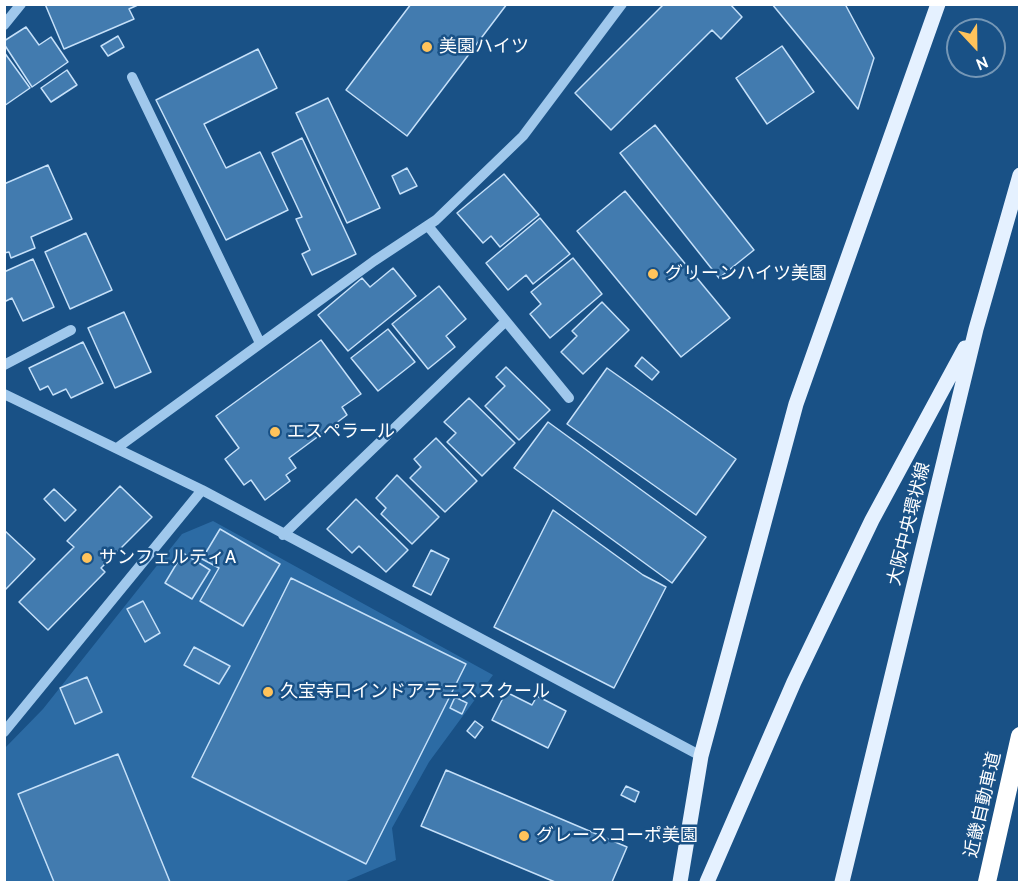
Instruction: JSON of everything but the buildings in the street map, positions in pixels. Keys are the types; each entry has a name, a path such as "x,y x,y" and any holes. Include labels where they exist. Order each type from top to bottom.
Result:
{"highway":[{"name":"近畿自動車道","path":"987,882 1020,736"}],"main road":[{"path":"680,882 701,756 796,404 938,4"},
{"name":"大阪中央環状線","path":"842,882 976,329 1020,175"},
{"path":"707,882 794,682 872,520 976,329"}],"street":[{"path":"4,25 21,4"},
{"path":"117,448 260,343 428,226 523,136 622,4"},
{"path":"132,77 260,343"},
{"path":"428,226 569,398"},
{"path":"283,535 506,321"},
{"path":"4,365 71,330"},
{"path":"4,394 202,490 701,756"},
{"path":"4,732 202,490"}],"shaded area":[{"name":"久宝寺口インドアテニススクール","path":"213,521 493,675 429,762 392,828 396,860 344,882 5,882 4,749 43,709 182,534"}],"place":[{"name":"美園ハイツ","path":"427,47"},
{"name":"グリーンハイツ美園","path":"653,274"},
{"name":"エスペラール","path":"275,432"},
{"name":"サンフェルティA","path":"87,558"},
{"name":"久宝寺口インドアテニススクール","path":"268,692"},
{"name":"グレースコーポ美園","path":"524,836"}]}
